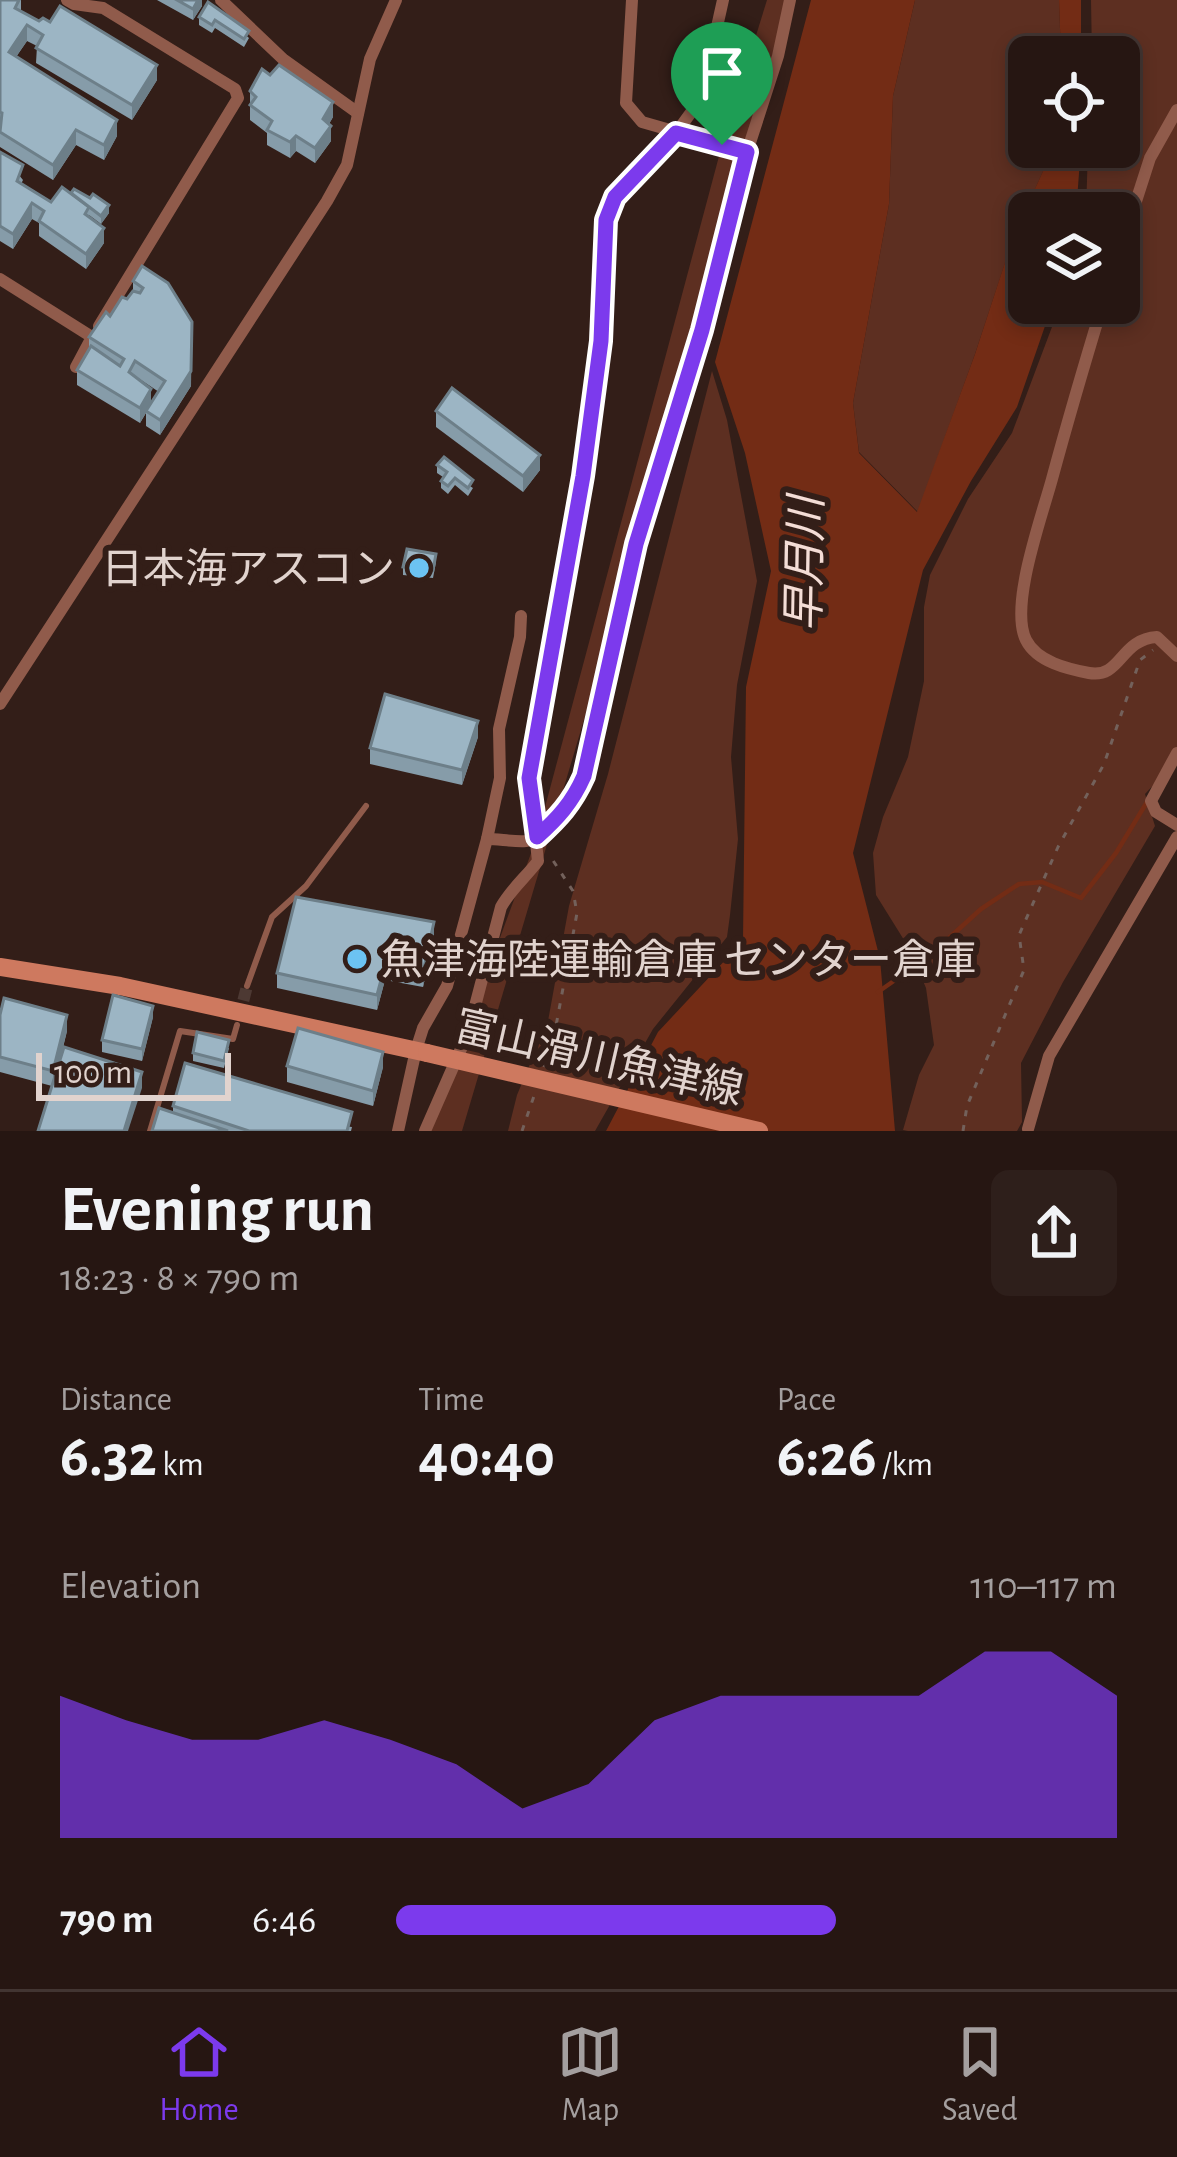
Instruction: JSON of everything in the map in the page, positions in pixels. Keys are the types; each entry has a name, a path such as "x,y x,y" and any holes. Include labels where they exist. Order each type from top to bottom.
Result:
{"main road":[{"name":"富山滑川魚津線","path":"1,970 120,986 758,1131"}],"street":[{"path":"67,0 103,8 235,89 238,98 76,367"},
{"path":"221,0 284,60 358,113"},
{"path":"0,704 327,201 347,165 370,59 396,0"},
{"path":"632,0 626,104 642,122 747,152"},
{"path":"425,1131 468,1033 501,907 538,860 529,778 583,476 601,341 606,220 615,197 695,107 723,0"},
{"path":"487,839 537,837 573,800 584,776 636,544 702,330 790,0"},
{"path":"1139,192 1150,158 1177,110"},
{"path":"0,278 92,337"},
{"path":"1097,324 1032,545 1021,619 1027,642 1039,655 1096,675 1108,671 1128,647 1143,638 1157,637 1177,656"},
{"path":"398,1131 421,1052 423,1028 447,986 487,839 500,778 499,728 521,616"},
{"path":"1177,754 1151,801 1156,812 1177,826"},
{"path":"1028,1129 1049,1057 1177,837"}],"lane":[{"path":"247,986 272,916 306,886 366,806"},
{"path":"150,1131 181,1031 233,1039 237,1025"}],"path":[{"path":"963,1131 967,1106 1024,970 1019,935 1058,847 1104,764 1140,660 1154,650"},
{"path":"537,837 573,891 577,913 554,1042 542,1073"},
{"path":"522,1131 536,1088"}],"shaded area":[{"path":"767,0 788,0 642,524 462,1131 429,1131 537,837 722,145"},
{"path":"915,0 1059,0 1060,36 1008,36 1008,168 1045,168 1034,192 1008,192 1008,254 918,512 859,452 853,403 889,204 893,96"},
{"path":"1091,0 1177,0 1177,760 1145,794 1155,826 1021,1063 1022,1122 1017,1131 908,1131 903,1130 919,1075 934,1045 926,988 909,948 876,895 873,853 908,757 924,681 924,607 930,575 968,499 1012,433 1053,324 1140,324 1140,192 1087,192 1087,168 1140,168 1140,36 1092,36"},
{"path":"712,371 727,420 757,581 737,685 731,757 738,839 727,937 653,1029 595,1131 508,1131 517,1095 548,1021 569,906"}],"water":[{"name":"早月川","path":"811,0 915,0 893,96 889,204 853,403 859,453 917,512 1008,253 1008,324 1046,324 1017,407 923,570 853,853 880,959 895,1131 606,1131 658,1032 743,941 746,687 771,571 745,453 715,362"},
{"path":"1059,0 1081,0 1081,36 1060,36"},
{"path":"1044,168 1079,168 1078,192 1034,192"}],"building":[{"path":"0,0 19,0 15,8 39,21 50,22 60,6 157,65 132,105 36,48 43,35 27,25 9,52 117,120 104,145 76,130 53,165 0,132"},
{"path":"177,0 198,0 193,9"},
{"path":"208,2 249,31 244,39 215,20 212,25 199,17"},
{"path":"279,65 333,102 323,119 331,126 315,148 296,136 290,142 267,130 272,121 250,105 256,97 250,91 262,69 270,75"},
{"path":"0,152 23,165 17,181 51,202 62,187 89,207 85,214 104,228 86,254 39,221 44,211 32,203 13,234 0,226"},
{"path":"74,189 109,205 101,216 71,193"},
{"path":"142,266 168,283 192,322 191,371 160,420 146,411 165,381 135,361 129,372 151,389 140,408 77,370 91,346 120,366 124,359 89,337 122,297 140,293 143,288 133,281"},
{"path":"452,388 540,455 523,476 436,411"},
{"path":"444,457 473,480 468,488 455,478 448,486 441,481 447,472 437,465"},
{"path":"407,549 436,554 433,570 403,567"},
{"path":"385,694 478,721 462,770 370,748"},
{"name":"魚津海陸運輸倉庫 センター倉庫","path":"296,897 434,922 423,972 385,965 377,995 277,973"},
{"path":"113,995 153,1006 142,1049 102,1040"},
{"path":"4,998 67,1015 53,1071 0,1057"},
{"path":"298,1028 383,1052 373,1091 287,1066"},
{"path":"197,1032 229,1040 224,1061 193,1053"},
{"path":"64,1047 142,1072 124,1131 38,1131"},
{"path":"185,1063 352,1112 347,1131 249,1131 173,1106"},
{"path":"159,1108 228,1131 152,1131"}],"waterway":[{"path":"878,992 1019,884 1042,882 1081,898 1147,802"}],"tunnel":[{"path":"239,1018 247,986"}],"place":[{"name":"日本海アスコン","path":"419,568"},
{"name":"魚津海陸運輸倉庫 センター倉庫","path":"357,959"}],"route":[{"path":"676,133 722,145 747,152 702,330 636,544 584,776 573,800 537,837 529,778 583,476 601,341 606,220 615,197 676,133"}]}
